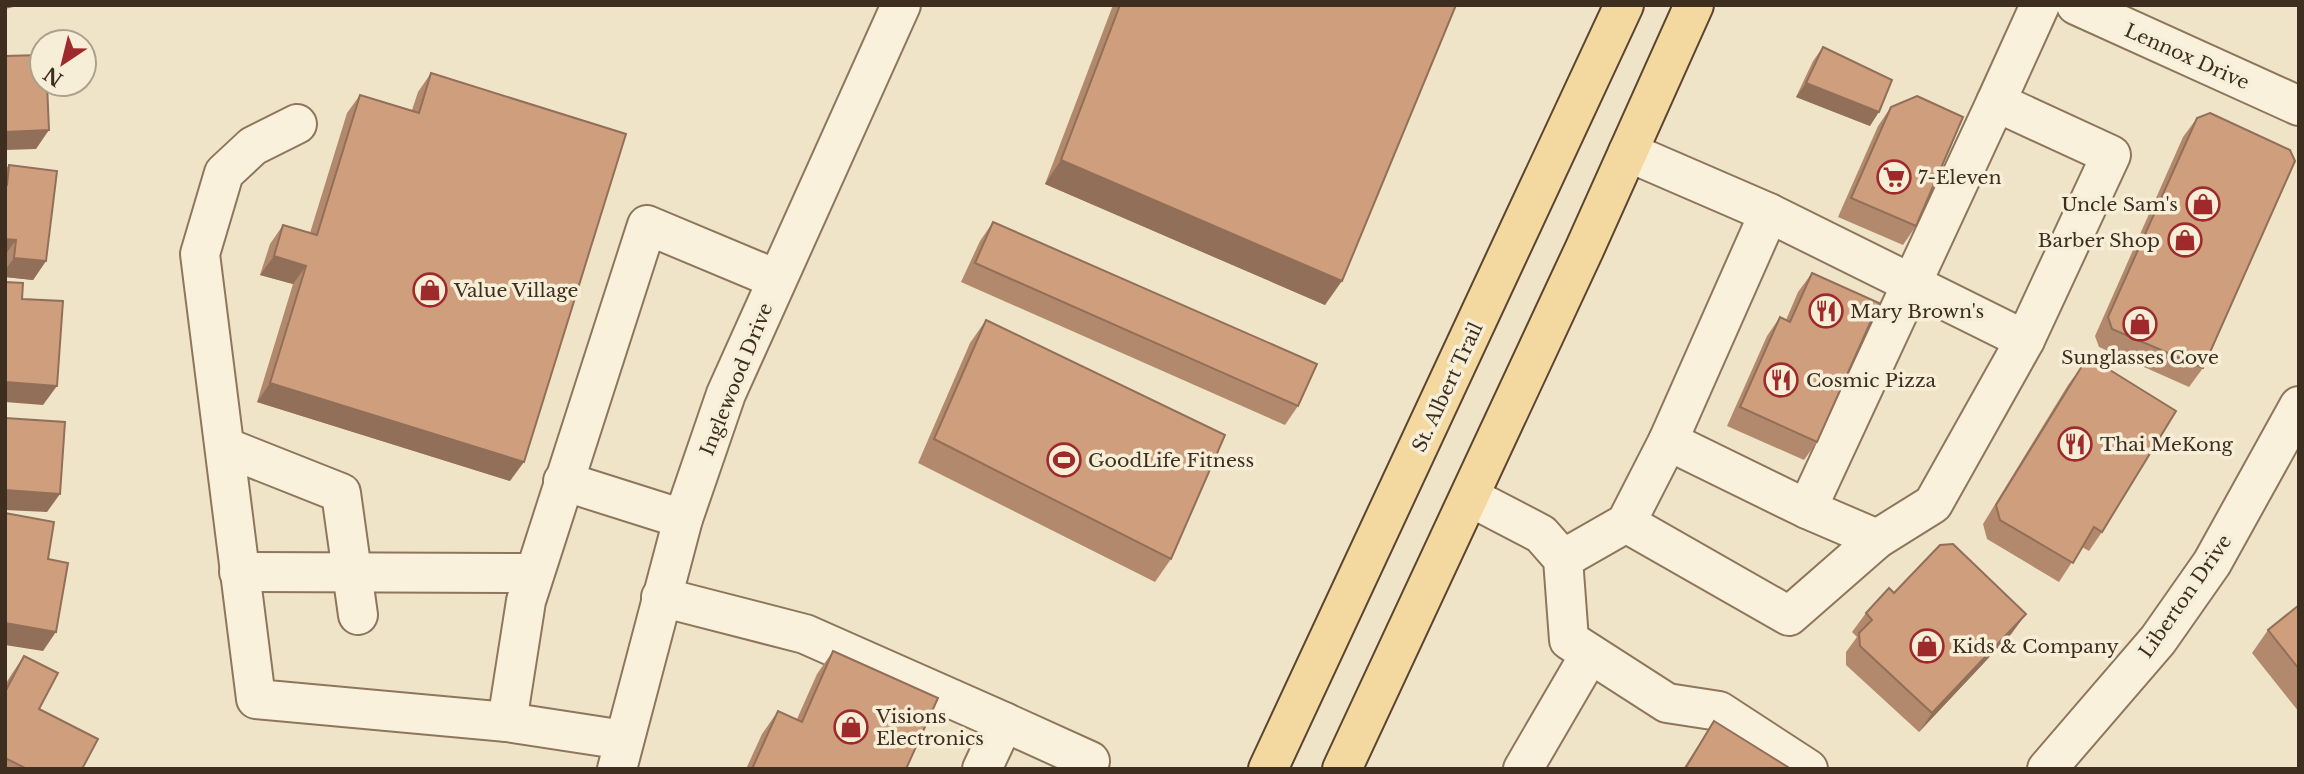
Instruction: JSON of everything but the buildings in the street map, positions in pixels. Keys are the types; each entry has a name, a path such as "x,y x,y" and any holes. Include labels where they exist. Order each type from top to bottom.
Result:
{"main road":[{"name":"St. Albert Trail","path":"1268,769 1624,5"},
{"path":"1342,769 1470,497 1694,5"}],"street":[{"name":"Inglewood Drive","path":"621,754 683,519 726,394 901,5"},
{"path":"1807,509 2040,5"},
{"name":"Lennox Drive","path":"2076,5 2299,106"},
{"path":"1626,523 1788,616 1877,540 1933,504 2025,340 2111,155 1996,102"},
{"path":"297,124 253,146 224,173 200,254 256,699 507,722 621,754"},
{"path":"1628,152 1769,213 2025,340"},
{"path":"1563,559 1626,523 1668,441 1769,213"},
{"path":"507,722 526,601 647,225 776,279"},
{"name":"Liberton Drive","path":"2047,769 2158,640 2212,563 2299,406"},
{"path":"1668,441 1877,540"},
{"path":"225,447 341,493 350,573 358,615"},
{"path":"563,481 683,519"},
{"path":"1470,497 1542,534 1563,559 1569,640 1667,703 1719,711 1808,769"},
{"path":"239,572 534,573"},
{"path":"661,597 805,634 1090,761"},
{"path":"1523,769 1590,654"},
{"path":"982,769 1004,722"}],"place":[{"name":"7-Eleven","path":"1894,177"},
{"name":"Uncle Sam's","path":"2203,204"},
{"name":"Barber Shop","path":"2185,240"},
{"name":"Value Village","path":"430,290"},
{"name":"Mary Brown's","path":"1826,311"},
{"name":"Sunglasses Cove","path":"2140,324"},
{"name":"Cosmic Pizza","path":"1781,380"},
{"name":"Thai MeKong","path":"2075,444"},
{"name":"GoodLife Fitness","path":"1064,460"},
{"name":"Kids & Company","path":"1927,646"},
{"name":"Visions Electronics","path":"851,727"}]}
